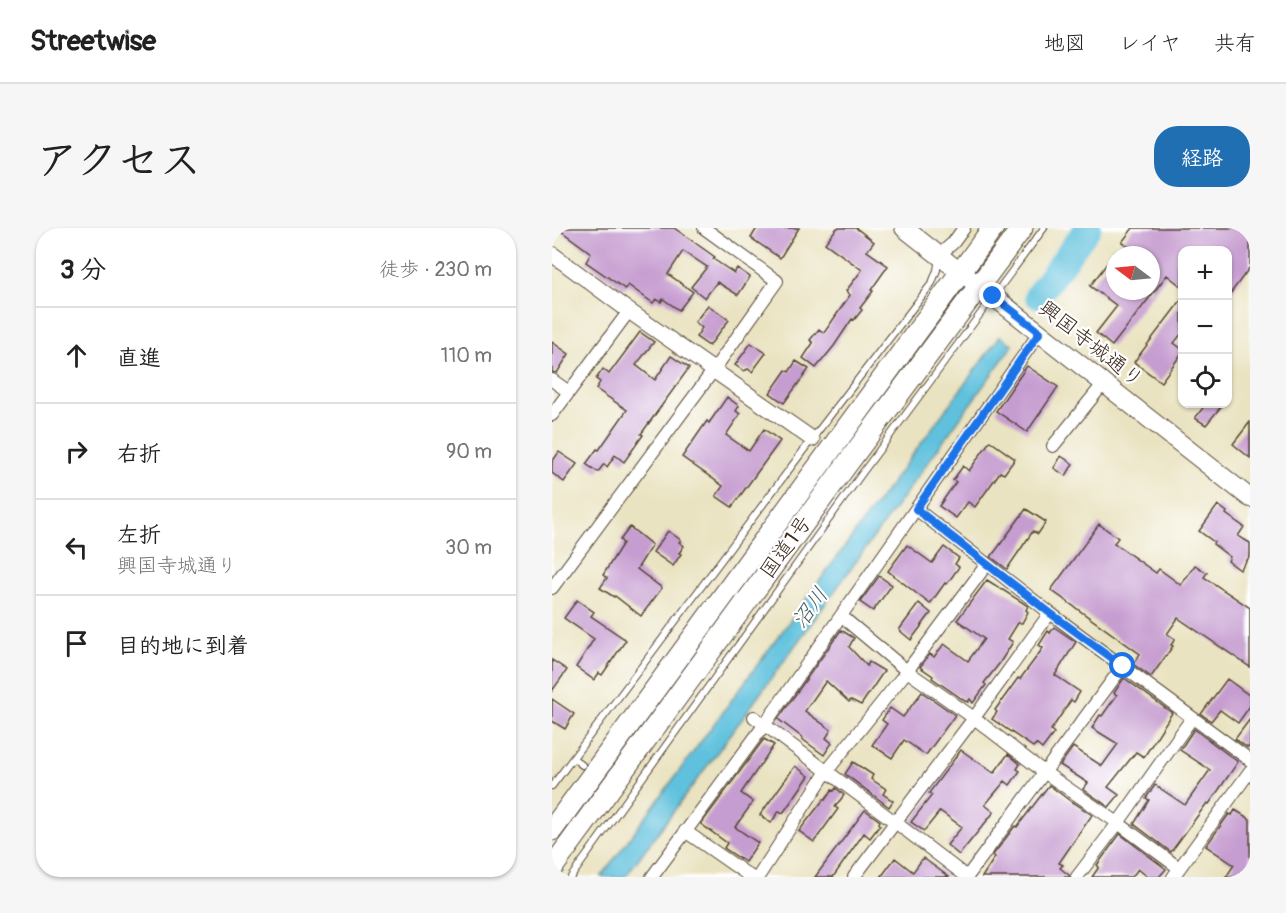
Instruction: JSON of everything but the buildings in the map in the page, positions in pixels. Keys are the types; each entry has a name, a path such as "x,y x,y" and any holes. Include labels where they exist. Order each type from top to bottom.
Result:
{"highway":[{"name":"国道1号","path":"552,830 993,228"},
{"name":"国道1号","path":"552,868 847,464 987,291 1022,228"}],"main road":[{"name":"興国寺城通り","path":"904,228 1250,498"}],"street":[{"path":"552,588 777,281 704,228"},
{"path":"939,255 953,243 964,228"},
{"path":"552,254 713,371 812,439"},
{"path":"552,415 629,311"},
{"path":"652,877 686,831 759,721 841,616 1040,332"},
{"path":"552,380 569,392"},
{"path":"1053,446 1104,383"},
{"path":"916,509 1050,613 1250,760"},
{"path":"758,877 827,771 907,671 987,564"},
{"path":"854,877 1050,613"},
{"path":"841,616 907,671 974,718 1044,772 1118,823 1176,873 1250,771"},
{"path":"759,721 967,877 1123,666"},
{"path":"1077,877 1192,718"},
{"path":"686,831 751,877"}],"lane":[{"path":"571,877 863,472 987,291 1044,228"},
{"path":"552,786 932,283 938,270 939,255"},
{"path":"573,758 582,765"},
{"path":"619,794 627,800"}],"water":[{"path":"1000,336 1013,345 739,723 625,877 601,877"}],"waterway":[{"name":"沼川","path":"1038,295 1088,228"}],"route":[{"path":"993,296 1040,332 916,509 1050,613 1123,666"}]}
